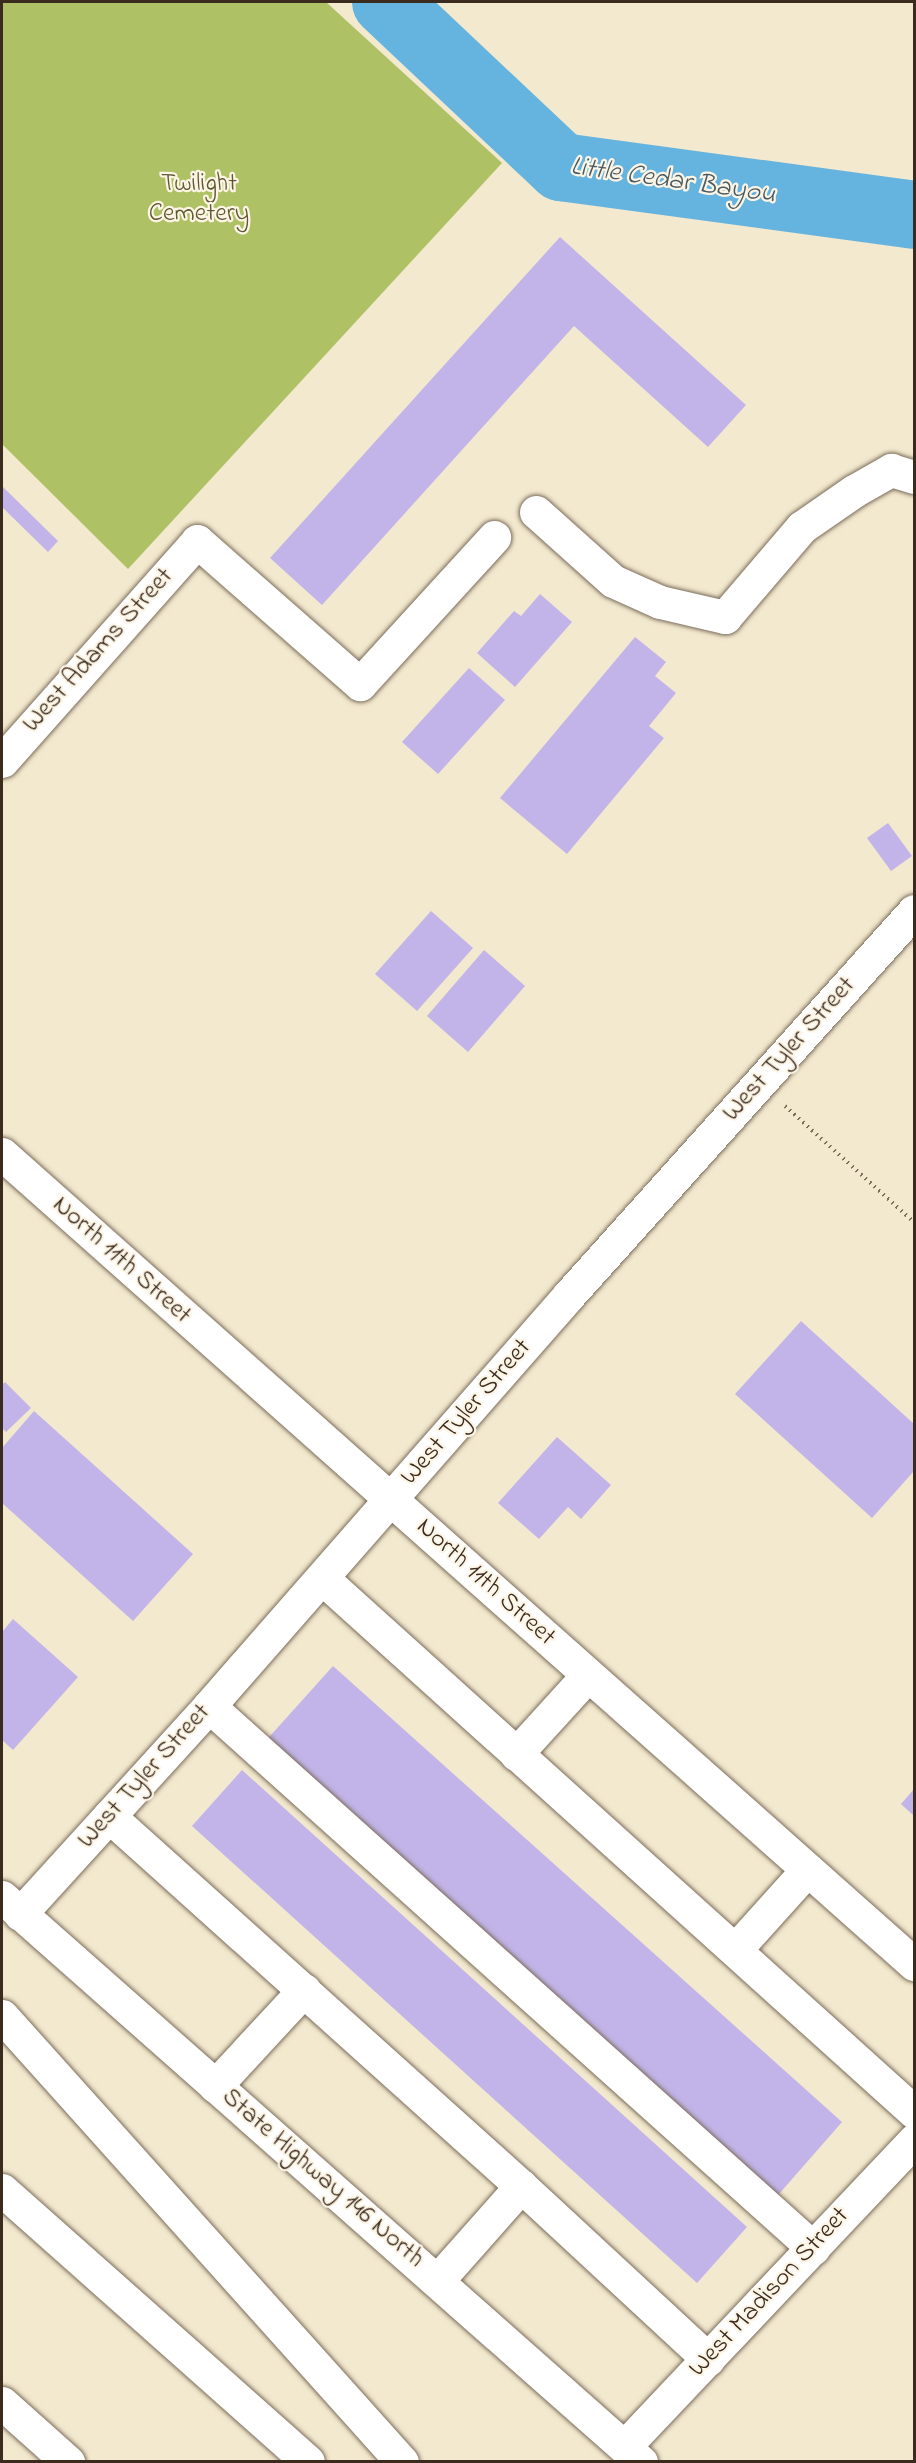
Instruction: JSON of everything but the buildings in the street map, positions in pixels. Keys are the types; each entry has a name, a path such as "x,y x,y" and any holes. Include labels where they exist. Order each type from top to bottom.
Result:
{"main road":[{"path":"536,512 613,581 660,602 725,617 802,527 854,491 891,470 915,477"},
{"name":"West Adams Street","path":"2,761 197,541 360,684 494,537"},
{"name":"West Tyler Street","path":"11,1906 109,1816 209,1706 569,1295 915,911"},
{"name":"North 11th Street","path":"2,1154 915,1964"},
{"path":"321,1578 915,2112"},
{"path":"516,1754 588,1675"},
{"path":"209,1706 813,2248"},
{"path":"109,1816 522,2186 708,2358"},
{"path":"735,1950 807,1870"},
{"name":"State Highway 146 North","path":"11,1906 633,2454"},
{"path":"215,2085 304,1990"},
{"path":"2,2016 402,2462"},
{"name":"West Madison Street","path":"633,2454 708,2358 915,2140"},
{"path":"437,2281 522,2186"},
{"path":"2,2190 308,2462"},
{"path":"2,2403 68,2462"}],"path":[{"path":"759,1084 915,1222"}],"green space":[{"name":"Twilight Cemetery","path":"2,2 326,2 502,163 128,569 2,444"}],"waterway":[{"name":"Little Cedar Bayou","path":"386,2 561,167 914,215"}]}
